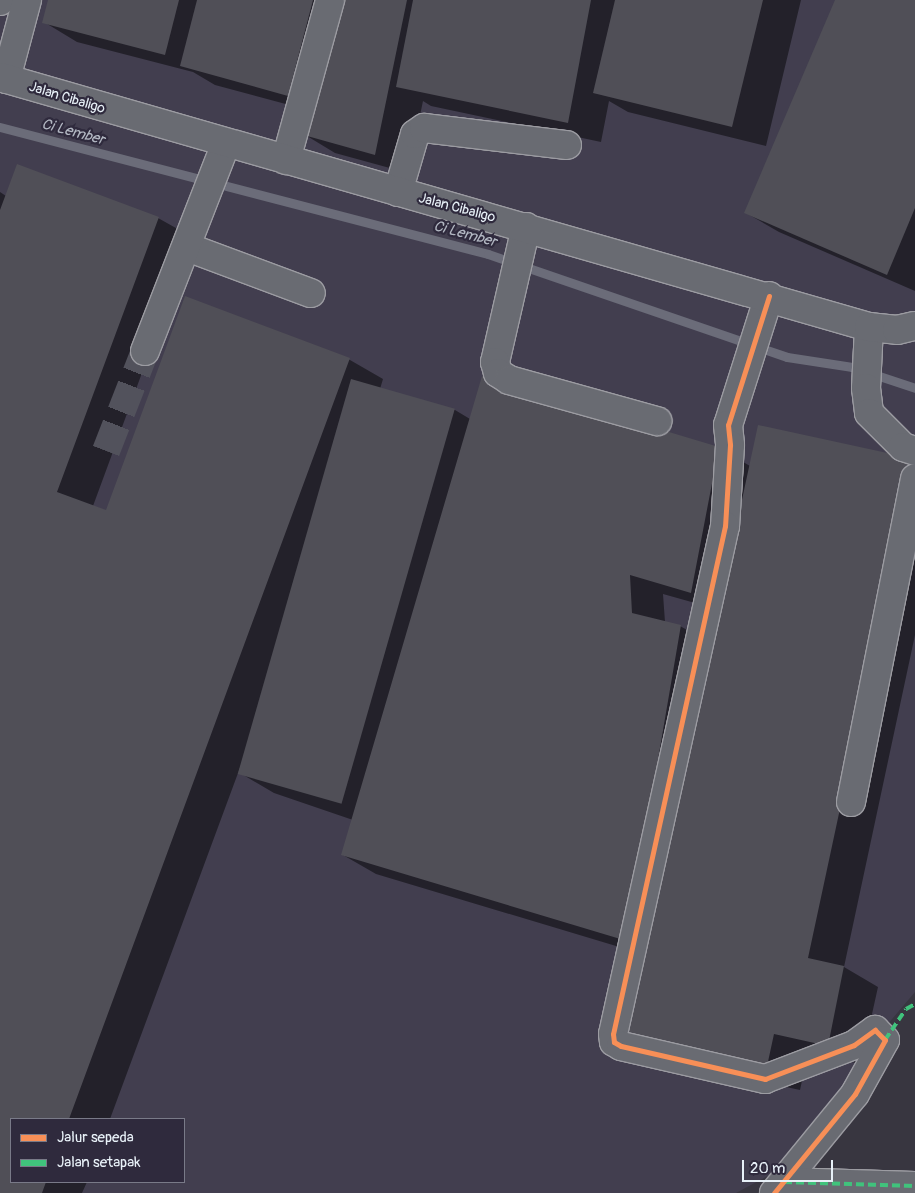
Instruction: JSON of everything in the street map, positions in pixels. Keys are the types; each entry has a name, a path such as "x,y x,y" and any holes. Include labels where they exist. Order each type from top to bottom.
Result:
{"street":[{"path":"3,78 27,0"},
{"path":"286,160 330,0"},
{"name":"Jalan Cibaligo","path":"3,78 226,144 769,296 868,340 896,330 915,326"},
{"path":"398,192 415,134 424,128 567,145"},
{"path":"145,351 208,197 226,144"},
{"path":"526,227 508,298 495,362 498,373 509,380 657,421"},
{"path":"187,247 311,293"},
{"path":"769,296 728,424 730,445 725,526 613,1034 614,1042 621,1046 766,1079 854,1045 876,1030 886,1040 859,1087 779,1188"},
{"path":"868,340 866,381 869,413 903,447 915,451"},
{"path":"852,802 915,478"},
{"path":"779,1188 915,1186"}],"shaded area":[{"path":"0,0 915,0 915,992 870,1045 847,1095 788,1165 736,1193 0,1193"}],"building":[{"path":"48,0 179,0 165,55 42,23"},
{"path":"197,0 313,0 288,96 180,66"},
{"path":"338,0 407,0 375,155 300,134"},
{"path":"413,0 591,0 568,123 396,87"},
{"path":"615,0 763,0 732,127 593,93"},
{"path":"835,0 915,0 915,208 887,275 744,213"},
{"path":"17,164 159,217 57,492 106,510 185,296 350,358 69,1118 10,1118 10,1183 46,1183 42,1193 0,1193 0,210"},
{"path":"482,376 719,447 691,593 630,575 632,613 681,625 627,941 341,855"},
{"path":"351,379 455,409 342,804 238,774"},
{"path":"758,425 915,459 808,958 844,966 828,1046 774,1034 766,1071 626,1041"}],"waterway":[{"name":"Ci Lember","path":"0,127 488,254 787,357 852,367 915,388"}],"tunnel":[{"path":"106,451 145,351"}],"marked path":[{"path":"885,1040 906,1009 915,1004"},
{"path":"784,1182 915,1186"}],"cycle path":[{"path":"769,296 728,425 730,445 725,526 613,1034 614,1042 621,1046 765,1079 854,1045 875,1030 885,1040 855,1094 774,1193"}]}
